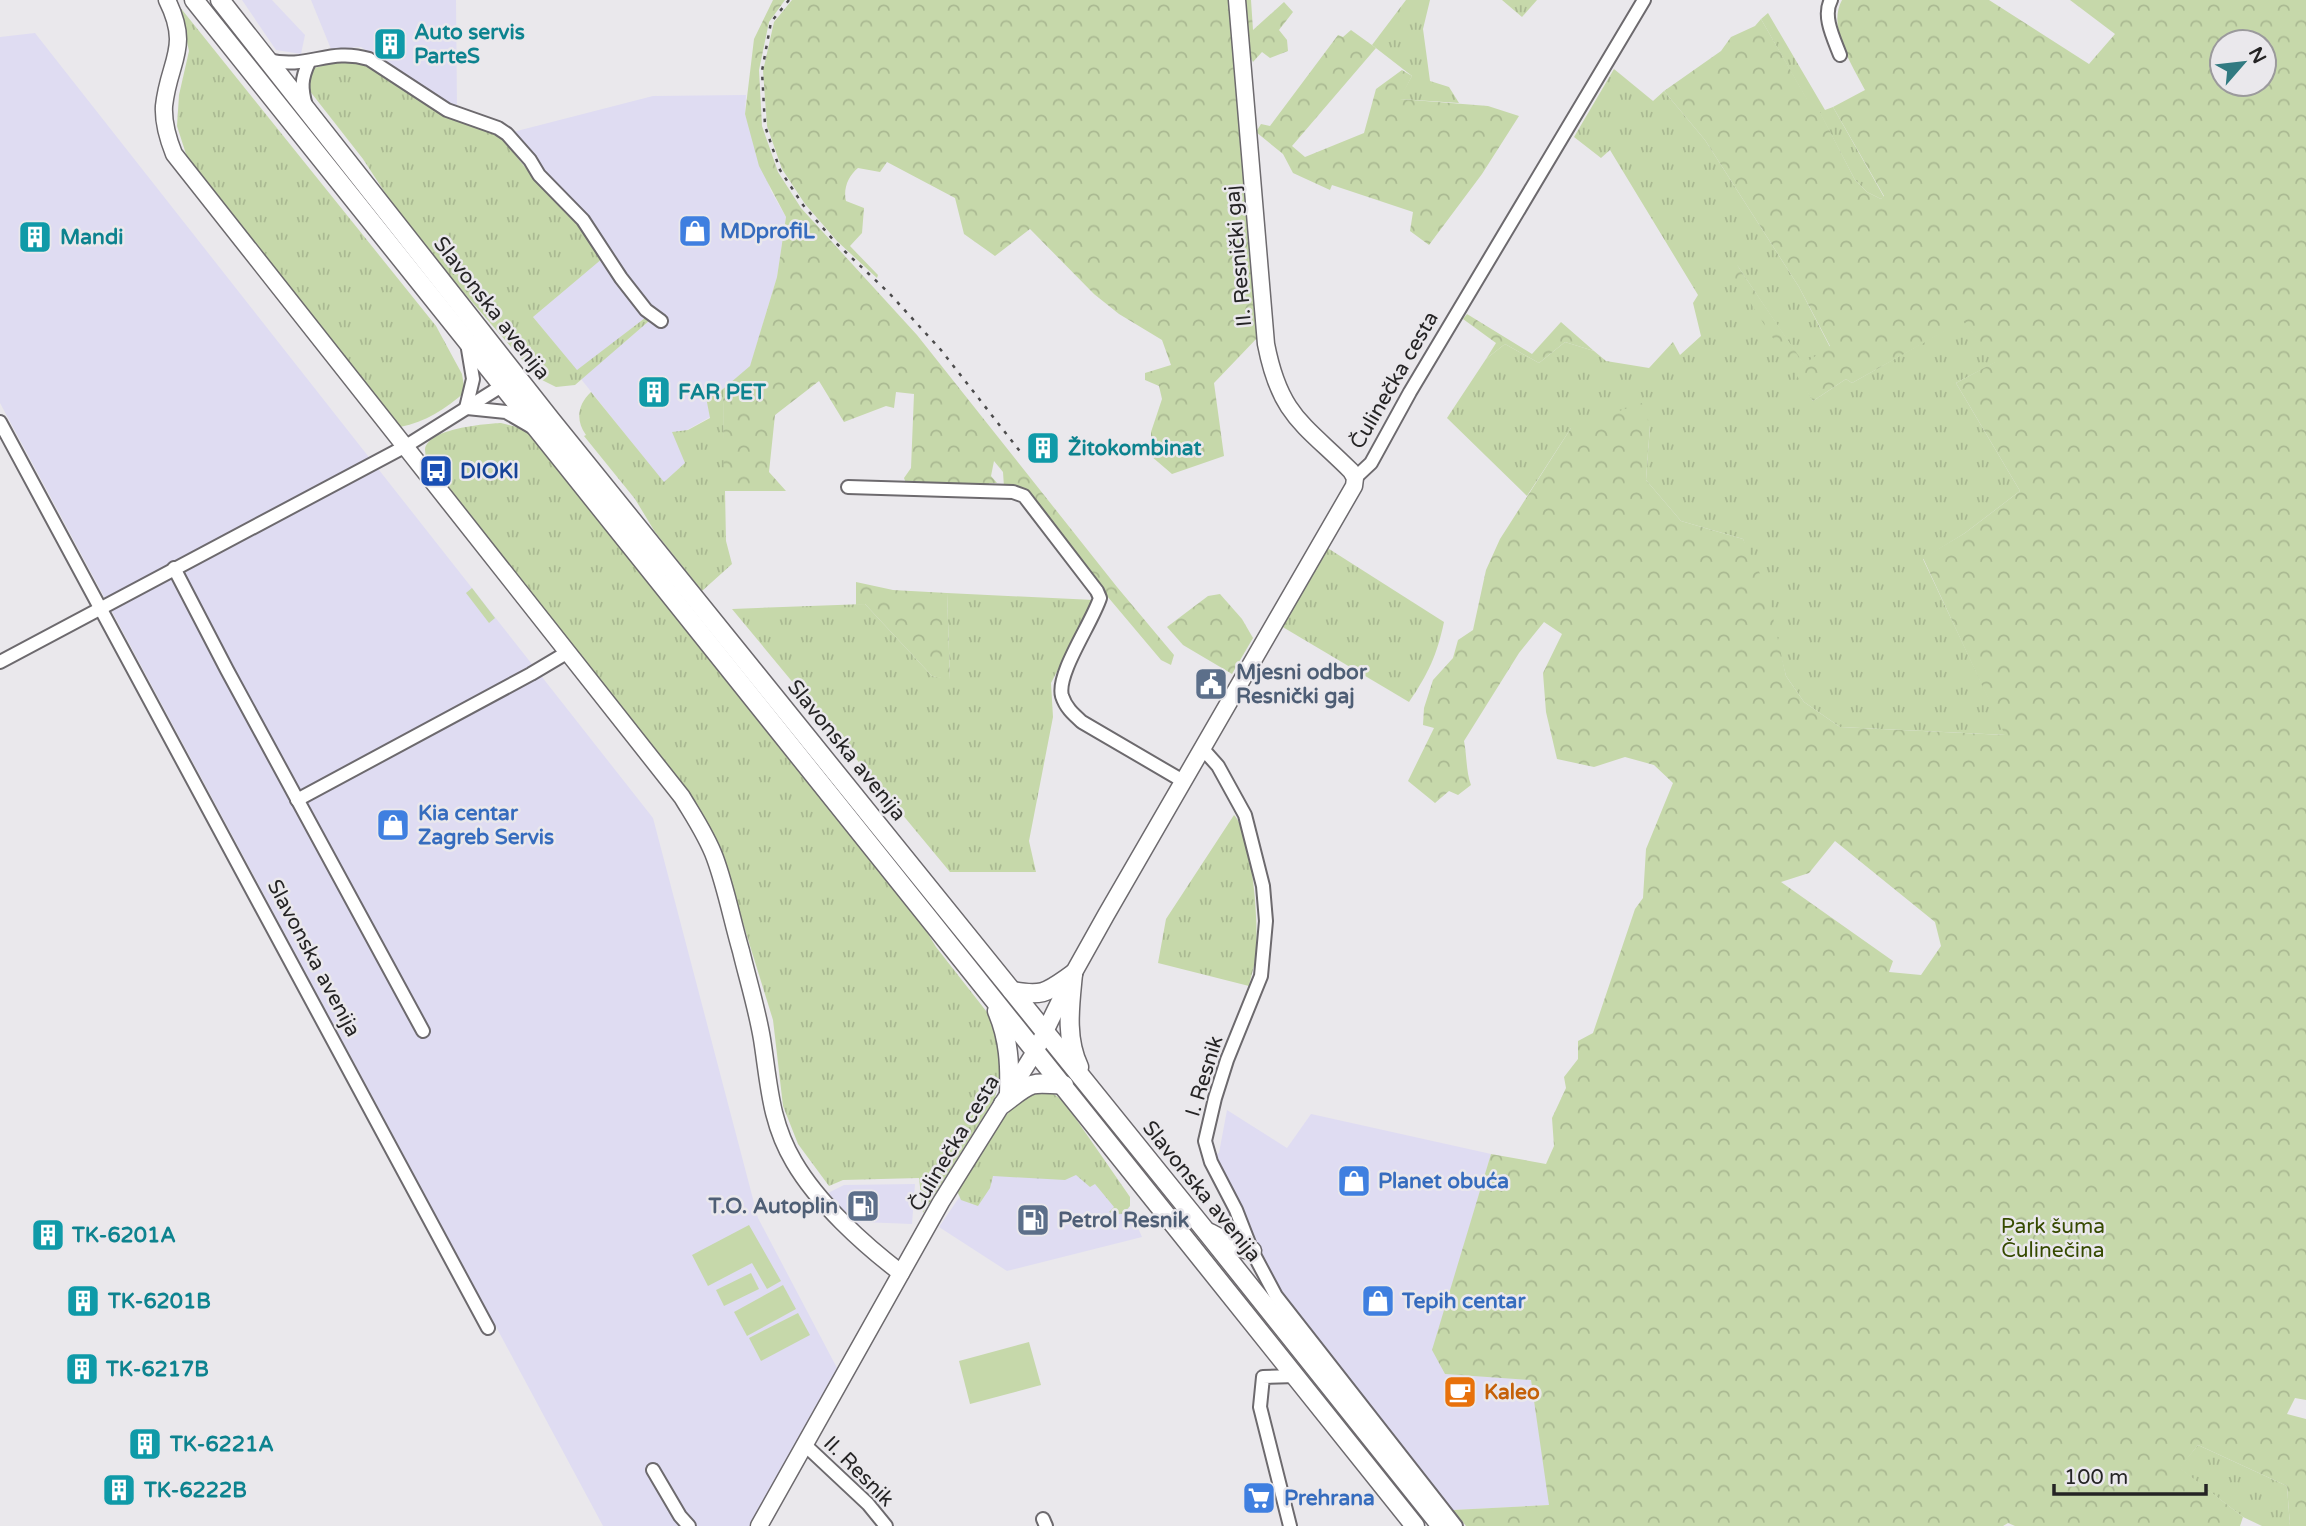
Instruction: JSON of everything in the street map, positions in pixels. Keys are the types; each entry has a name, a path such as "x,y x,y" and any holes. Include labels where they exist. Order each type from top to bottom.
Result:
{"main road":[{"name":"Slavonska avenija","path":"194,0 466,343 510,381 536,429 1415,1526"},
{"name":"Slavonska avenija","path":"220,0 306,108 510,381 1012,991 1440,1526"},
{"path":"1012,991 1034,995 1043,993 1073,974"},
{"path":"1073,974 1069,1024 1073,1056 1089,1089"},
{"path":"990,995 1003,1023 1008,1047 1006,1099"},
{"path":"1006,1099 1032,1084 1041,1082 1064,1085"},
{"path":"1205,1230 1228,1243 1252,1251"}],"street":[{"path":"167,0 179,28 180,43 164,106 167,138 174,154 682,797 714,856 760,1028 770,1102 793,1161 826,1204 866,1244 901,1273"},
{"name":"II. Resnički gaj","path":"1237,0 1266,344 1271,370 1297,421 1355,478"},
{"name":"Čulinečka cesta","path":"759,1526 948,1191 1036,1050 1073,974 1350,496 1355,478 1371,463 1410,391 1644,0"},
{"path":"1831,0 1827,8 1828,20 1840,55"},
{"path":"268,60 292,64 341,54 369,59 447,110 498,128 507,134 530,160 539,175 583,220 621,278 646,310 661,321"},
{"path":"306,108 301,88 302,76 309,62"},
{"name":"Slavonska avenija","path":"466,343 473,379 466,408"},
{"name":"Slavonska avenija","path":"0,662 405,446 510,381"},
{"name":"Slavonska avenija","path":"466,408 506,412 536,429"},
{"name":"Slavonska avenija","path":"0,422 488,1328"},
{"path":"848,487 1013,492 1024,496 1100,598 1062,677 1061,694 1068,709 1082,722 1183,781"},
{"path":"174,568 423,1031"},
{"path":"297,800 568,652"},
{"name":"I. Resnik","path":"1202,748 1218,766 1245,815 1263,886 1266,921 1261,976 1227,1060 1215,1098 1205,1142 1211,1162 1276,1296 1457,1526"},
{"path":"1290,1526 1260,1407 1263,1377 1296,1376"},
{"name":"II. Resnik","path":"804,1444 868,1504 886,1526"},
{"path":"653,1471 689,1526"}],"shaded area":[{"path":"242,0 272,0 305,35 301,54 276,50"},
{"path":"311,0 456,0 457,109 361,47 331,49"},
{"path":"35,33 653,818 758,1218 837,1368 749,1526 603,1526 0,403 0,37"},
{"path":"746,95 745,114 771,191 786,217 777,277 750,367 723,389 715,391 710,417 687,430 685,463 664,483 581,379 649,321 645,318 577,371 533,317 611,250 590,220 547,177 513,132 653,96"},
{"path":"1022,1105 1127,1203 1142,1237 1007,1271 939,1227"},
{"path":"1227,1110 1287,1148 1311,1114 1491,1154 1433,1350 1445,1374 1531,1379 1550,1505 1453,1510 1442,1513 1268,1293 1237,1239 1226,1206 1202,1159 1219,1153"},
{"path":"915,1184 912,1224 862,1222 856,1225 828,1193 844,1185"}],"green space":[{"path":"773,0 785,0 769,22 759,70 762,126 778,172 801,208 917,335 1174,655 1171,665 1161,660 1027,495 1004,487 1003,472 994,461 991,476 997,483 989,483 988,486 907,486 904,478 911,468 914,394 896,392 894,408 886,406 844,422 819,381 775,415 769,472 786,491 724,491 723,389 750,366 777,277 786,217 759,166 745,114 754,39"},
{"path":"792,0 1230,0 1259,336 1214,383 1224,456 1172,474 1151,456 1151,432 1162,399 1159,386 1145,380 1145,373 1171,365 1162,340 1119,314 1094,294 1030,229 995,256 964,234 955,198 887,162 880,172 858,168 849,179 845,192 846,201 864,208 862,233 850,246 878,275 877,278 837,241 805,204 782,169 767,126 763,71 774,22"},
{"path":"1244,0 1251,0 1253,30 1284,2 1293,12 1279,30 1287,40 1288,51 1270,58 1262,52 1253,62 1248,53"},
{"path":"1406,0 1430,0 1423,29 1430,81 1449,87 1459,103 1399,99 1412,76 1372,45"},
{"path":"1502,0 1537,0 1522,17"},
{"name":"Park šuma Čulinečina","path":"1842,0 1989,0 2089,64 2115,34 2070,0 2306,0 2306,1400 2295,1398 2287,1414 2306,1419 2306,1526 2290,1526 2287,1486 2198,1445 2180,1468 2243,1517 2240,1526 2015,1526 2008,1523 2003,1526 1466,1526 1453,1510 1549,1505 1531,1380 1445,1374 1432,1350 1491,1154 1546,1164 1554,1146 1552,1118 1566,1088 1564,1077 1578,1059 1578,1041 1593,1033 1635,909 1643,898 1646,849 1673,783 1654,765 1625,757 1594,767 1557,759 1546,712 1543,673 1562,634 1544,622 1519,653 1464,741 1471,785 1458,795 1449,791 1435,803 1408,781 1434,728 1423,725 1424,708 1433,680 1453,658 1458,640 1473,630 1486,570 1500,539 1571,428 1642,403 1650,425 1646,480 1681,521 1743,539 1766,586 1786,676 1804,702 1840,727 2005,735 1923,558 1965,533 2020,491 1956,383 1995,362 1963,321 1852,383 1846,379 1813,401 1729,269 1737,265 1804,364 1830,346 1799,287 1705,140 1664,91 1721,51 1731,37 1755,26 1761,19 1807,99 1819,110 1855,180 1867,192 1881,199 1884,196 1833,107 1865,90 1843,46 1837,22","holes":["1835,841 1935,922 1941,946 1921,975 1889,972 1893,961 1781,882 1809,873"]},
{"path":"179,6 436,326 462,374 465,392 442,409 418,422 400,427 193,176 177,126 179,95 189,51"},
{"path":"1768,13 1825,110 1833,107 1884,197 1881,199 1867,192 1855,180 1819,111 1807,100 1761,19"},
{"path":"1351,30 1376,48 1292,146 1305,157 1364,133 1376,89 1402,70 1412,76 1400,99 1488,106 1519,116 1482,174 1429,245 1410,231 1413,212 1332,185 1330,190 1293,173 1283,154 1256,132 1261,124 1270,126 1338,35 1343,37"},
{"path":"339,61 366,65 392,79 442,115 500,136 533,177 580,226 603,258 533,317 577,370 645,318 649,321 575,385 556,387 538,378 458,286 393,205 363,159 309,90 307,80 311,69"},
{"path":"1614,69 1653,101 1664,91 1705,140 1799,287 1830,347 1804,365 1737,265 1813,401 1846,379 1852,383 1963,320 1996,362 1956,383 2020,491 1965,533 1923,559 2006,735 1840,727 1804,702 1786,676 1776,637 1743,539 1681,521 1646,480 1650,426 1571,428 1527,496 1447,418 1486,359 1505,344 1539,363 1565,342 1594,351 1606,361 1649,368 1673,342 1680,355 1701,336 1693,303 1698,295 1610,150 1601,158 1574,137"},
{"path":"1467,314 1532,354 1561,322 1594,351 1565,342 1539,363 1505,344 1486,359 1496,343 1463,319"},
{"path":"723,389 726,541 732,564 702,591 655,532 635,499 584,436 586,435 579,418 583,402 591,392 664,482 685,463 672,432 688,430 710,418 706,397"},
{"path":"501,423 528,430 918,917 936,947 990,1016 1004,1057 995,1098 923,1213 919,1178 843,1180 829,1186 798,1144 783,1106 773,1020 713,834 688,792 427,459 425,449 436,436 458,429"},
{"path":"1326,547 1444,622 1431,664 1409,702 1281,626"},
{"path":"856,582 893,590 947,593 950,680 932,676 865,604 856,605"},
{"path":"472,588 495,618 489,623 466,593"},
{"path":"947,593 1094,600 1051,683 1053,717 1029,841 1036,872 950,872 732,609 865,604 932,676 950,679"},
{"path":"1220,594 1242,619 1253,638 1232,674 1183,645 1167,627 1208,596"},
{"path":"1234,815 1246,841 1255,903 1256,954 1249,986 1158,963 1166,919"},
{"path":"1034,1090 1053,1094 1067,1106 1130,1197 1130,1206 1124,1213 1116,1215 1109,1212 1114,1207 1095,1184 1090,1187 1076,1175 1065,1180 993,1176 990,1188 978,1206 961,1200 957,1191 991,1136 1010,1111"},
{"path":"749,1225 781,1281 767,1289 752,1263 708,1286 692,1255"},
{"path":"751,1273 759,1289 724,1306 716,1290"},
{"path":"783,1285 796,1309 747,1336 734,1312"},
{"path":"798,1313 810,1335 761,1361 749,1338"},
{"path":"1029,1342 1041,1385 970,1404 959,1361"},
{"path":"2198,1445 2287,1486 2290,1526 2262,1526 2243,1517 2179,1468"}],"railway":[{"path":"789,0 771,22 762,71 765,126 780,170 803,205 836,243 889,293 941,350 1022,454"}],"place":[{"name":"Auto servis ParteS","path":"390,44"},
{"name":"MDprofiL","path":"695,231"},
{"name":"Mandi","path":"35,237"},
{"name":"FAR PET","path":"654,392"},
{"name":"Žitokombinat","path":"1043,448"},
{"name":"DIOKI","path":"436,471"},
{"name":"Mjesni odbor Resnički gaj","path":"1211,684"},
{"name":"Kia centar Zagreb Servis","path":"393,825"},
{"name":"Planet obuća","path":"1354,1181"},
{"name":"T.O. Autoplin","path":"863,1206"},
{"name":"Petrol Resnik","path":"1033,1220"},
{"name":"TK-6201A","path":"48,1235"},
{"name":"TK-6201B","path":"83,1301"},
{"name":"Tepih centar","path":"1378,1301"},
{"name":"TK-6217B","path":"82,1369"},
{"name":"Kaleo","path":"1460,1392"},
{"name":"TK-6221A","path":"145,1444"},
{"name":"TK-6222B","path":"119,1490"},
{"name":"Prehrana","path":"1259,1498"}]}
